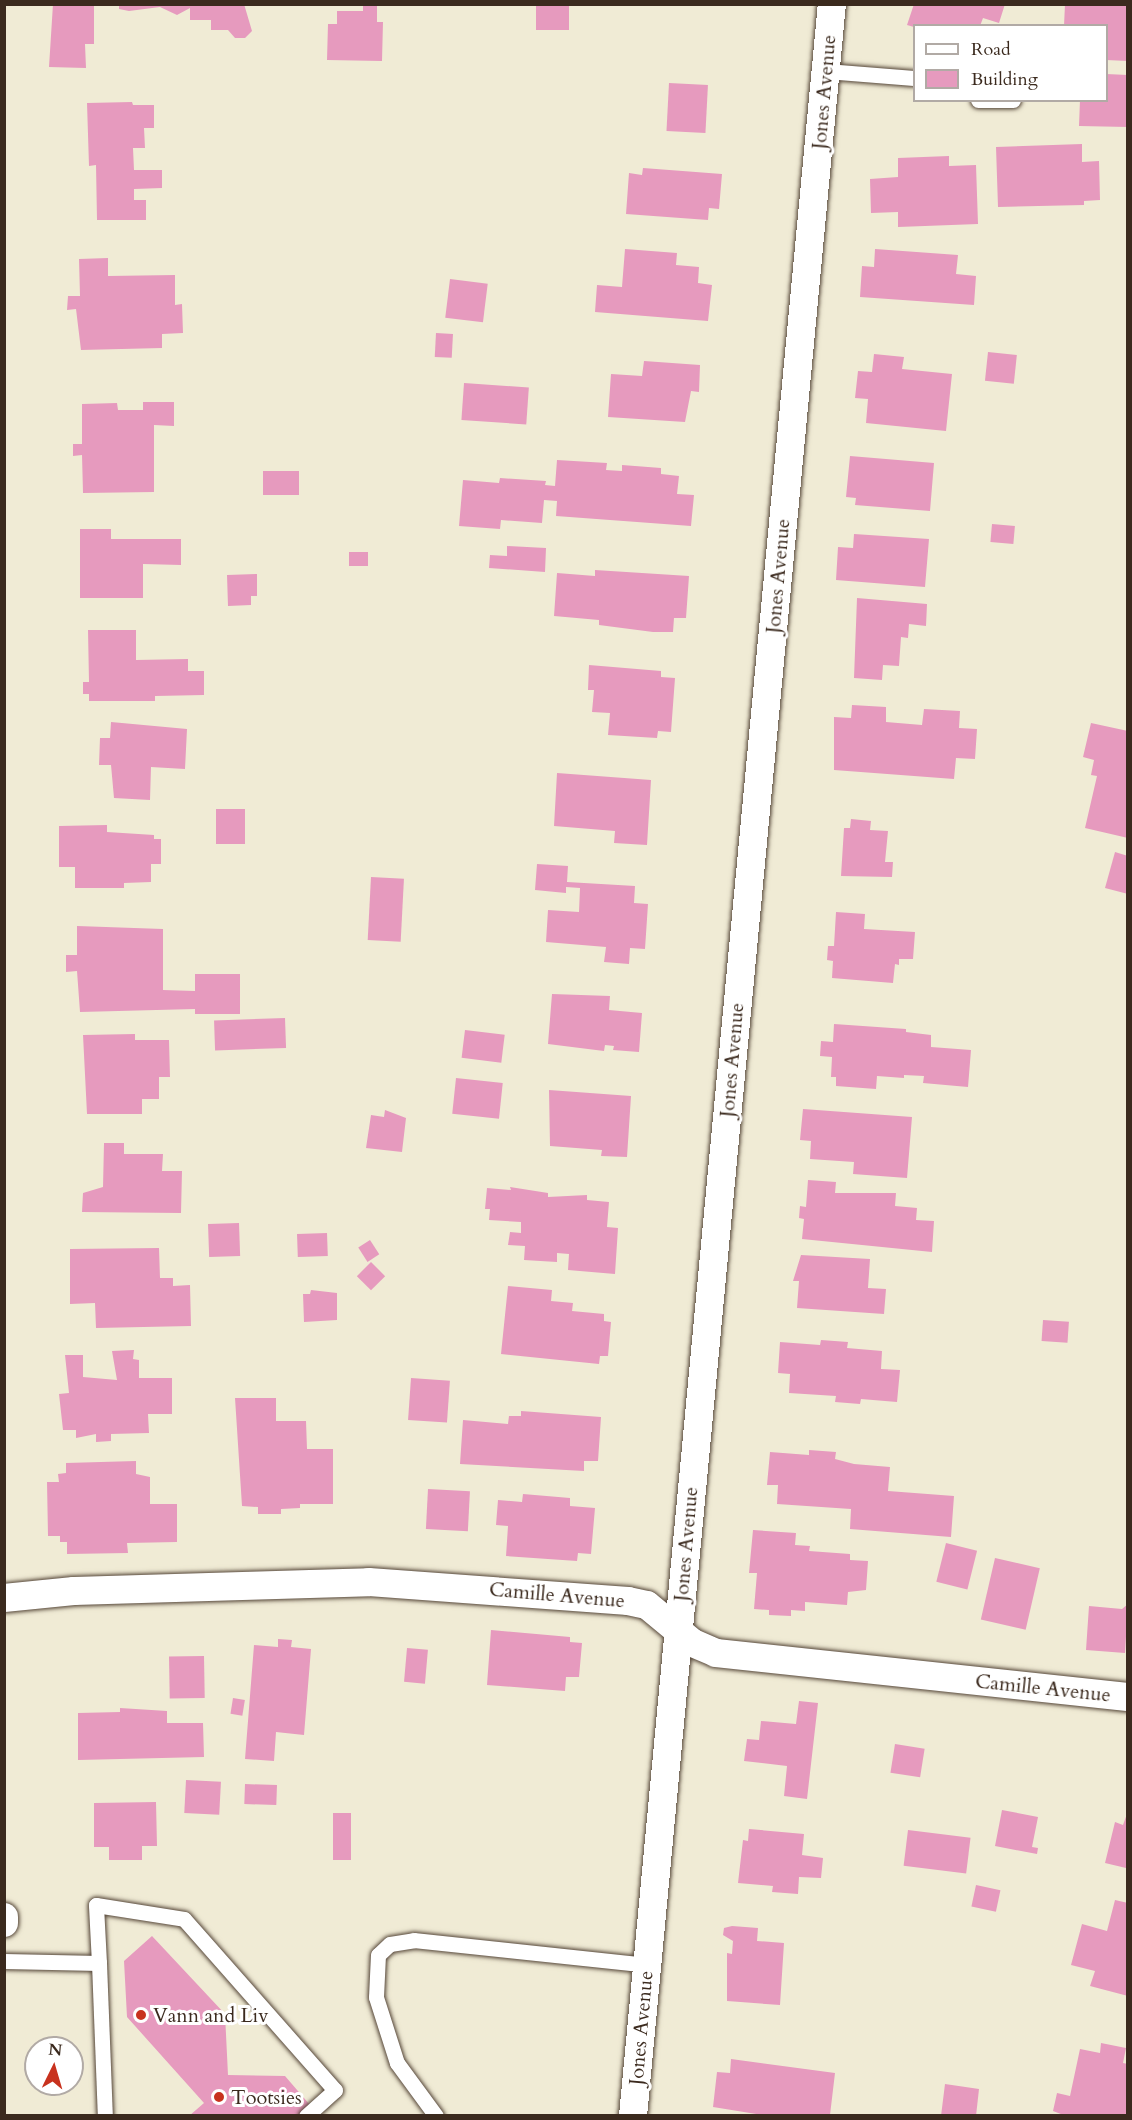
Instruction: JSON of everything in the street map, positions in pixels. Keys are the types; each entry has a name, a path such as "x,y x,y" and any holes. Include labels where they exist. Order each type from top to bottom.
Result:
{"street":[{"name":"Jones Avenue","path":"633,2115 832,4"},
{"name":"Camille Avenue","path":"4,1598 74,1591 369,1582 628,1601 647,1605 678,1631 716,1653 1128,1697"},
{"path":"4,1917 4,1923"}],"lane":[{"path":"826,71 913,78"},
{"path":"105,2115 96,1905 184,1919 335,2090 306,2115"},
{"path":"436,2115 397,2063 376,1998 378,1954 390,1944 414,1940 647,1965"},
{"path":"4,1961 99,1963"}],"building":[{"path":"53,4 94,4 94,44 85,44 86,68 49,67"},
{"path":"119,4 244,4 252,31 245,38 235,38 228,30 211,30 211,20 190,20 190,8 177,15 160,7 129,11 119,9"},
{"path":"363,4 377,4 377,22 383,22 382,61 327,60 328,24 337,24 337,11 363,11"},
{"path":"536,4 569,4 569,30 536,30"},
{"path":"914,4 1005,4 999,23 983,18 981,24 907,25"},
{"path":"1065,4 1128,4 1128,61 1108,60 1108,24 1064,24"},
{"path":"1108,74 1128,75 1128,127 1079,126 1080,102 1108,102"},
{"path":"669,83 708,85 705,133 666,131"},
{"path":"132,102 133,105 154,105 154,128 144,128 145,148 133,148 134,170 162,170 162,188 134,189 134,200 146,200 146,220 97,220 96,165 89,166 87,103"},
{"path":"1082,144 1082,162 1099,161 1100,200 1084,201 1084,205 998,207 996,147"},
{"path":"949,156 949,166 976,165 978,224 898,227 898,212 871,213 870,179 898,177 898,158"},
{"path":"643,168 722,174 719,209 709,208 708,220 626,214 629,173 642,175"},
{"path":"625,249 677,253 676,265 699,267 698,283 712,285 708,321 595,312 597,285 622,287"},
{"path":"875,249 958,255 956,274 976,276 974,305 860,297 862,266 874,267"},
{"path":"108,258 108,276 175,275 175,305 182,304 183,333 162,334 162,348 81,350 76,309 67,310 68,296 80,296 79,259"},
{"path":"450,279 488,284 483,322 445,318"},
{"path":"436,333 453,334 452,358 435,357"},
{"path":"988,352 1017,355 1014,384 985,381"},
{"path":"874,354 904,357 902,369 952,374 946,431 866,423 868,399 855,398 858,371 872,372"},
{"path":"644,361 700,365 699,392 691,391 685,422 608,417 611,374 642,376"},
{"path":"464,383 529,388 526,424 461,420"},
{"path":"143,402 174,402 174,426 154,425 154,492 83,493 82,455 73,456 73,444 82,444 82,404 117,403 118,410 143,410"},
{"path":"850,456 934,463 930,511 855,505 856,498 846,497"},
{"path":"557,460 607,463 606,470 622,471 622,465 661,468 661,474 679,476 677,494 694,495 691,526 556,516 557,501 544,500 542,523 501,520 500,529 459,526 463,480 499,483 500,478 546,481 545,485 555,486"},
{"path":"263,471 299,471 299,495 263,495"},
{"path":"992,524 1015,526 1013,544 990,542"},
{"path":"80,529 111,529 111,539 181,539 181,565 143,564 143,598 80,598"},
{"path":"854,534 929,539 925,587 836,580 838,547 853,548"},
{"path":"507,546 546,548 545,572 489,568 490,555 507,556"},
{"path":"349,552 368,552 368,566 349,566"},
{"path":"595,570 689,576 686,618 674,618 673,632 653,632 599,625 599,620 554,616 557,573 595,576"},
{"path":"257,574 257,596 251,596 251,605 228,606 227,575"},
{"path":"857,598 927,604 926,626 909,624 908,638 901,637 899,666 883,665 882,680 854,678"},
{"path":"88,630 136,630 136,660 188,659 188,671 204,671 204,695 155,696 155,701 89,701 89,694 83,694 83,682 89,682"},
{"path":"589,665 661,671 661,677 675,678 671,732 658,731 657,738 608,735 610,713 592,712 594,690 588,690"},
{"path":"852,705 886,707 886,722 922,725 924,709 960,711 959,728 977,729 975,759 956,758 954,779 834,770 834,717 851,718"},
{"path":"111,722 187,729 185,769 151,767 150,800 114,798 111,765 99,765 100,738 110,738"},
{"path":"1091,723 1128,731 1128,838 1085,828 1097,776 1091,775 1094,760 1083,757"},
{"path":"557,773 651,780 647,845 614,843 615,831 554,826"},
{"path":"216,809 245,809 245,844 216,844"},
{"path":"851,819 871,821 870,830 888,831 885,862 893,862 892,877 841,876 844,828 850,828"},
{"path":"107,825 107,832 154,835 154,839 161,839 161,864 151,864 151,882 124,883 124,888 75,888 75,867 59,867 59,826"},
{"path":"1115,852 1128,856 1128,894 1105,888"},
{"path":"537,864 568,866 567,882 635,886 634,903 648,904 645,949 630,948 629,964 604,962 606,947 546,942 548,910 579,912 580,888 566,887 566,893 535,890"},
{"path":"371,877 404,879 401,942 368,940"},
{"path":"836,912 865,914 864,929 915,932 913,959 899,959 899,965 895,964 893,983 832,978 833,961 827,960 828,946 834,946"},
{"path":"77,926 163,929 163,990 195,991 195,974 240,974 240,1014 195,1014 195,1009 80,1012 77,971 66,972 66,955 77,955"},
{"path":"552,994 610,996 609,1010 642,1013 639,1052 613,1050 614,1046 605,1045 604,1051 548,1044"},
{"path":"285,1018 286,1048 215,1050 214,1020"},
{"path":"834,1024 906,1029 906,1032 931,1035 931,1047 971,1050 968,1087 923,1083 924,1076 904,1075 904,1078 877,1076 876,1089 836,1086 836,1077 831,1077 832,1057 820,1056 821,1041 833,1042"},
{"path":"465,1030 505,1035 501,1063 462,1058"},
{"path":"135,1034 135,1040 169,1040 170,1077 159,1077 159,1099 142,1099 142,1114 87,1114 83,1035"},
{"path":"456,1078 503,1083 499,1119 452,1114"},
{"path":"549,1090 631,1096 627,1157 601,1156 602,1150 550,1146"},
{"path":"803,1109 912,1117 907,1178 853,1174 854,1162 810,1159 811,1141 800,1140"},
{"path":"385,1110 406,1118 402,1152 366,1148 371,1115 384,1117"},
{"path":"104,1143 124,1143 124,1154 163,1154 162,1171 182,1171 181,1213 82,1212 83,1193 103,1187"},
{"path":"808,1180 836,1182 835,1193 896,1193 895,1206 917,1208 916,1220 934,1221 932,1252 802,1239 804,1219 799,1218 800,1206 806,1207"},
{"path":"510,1187 548,1193 548,1197 587,1195 587,1200 609,1202 607,1227 618,1228 615,1274 568,1270 569,1254 557,1253 557,1262 524,1260 525,1246 508,1245 510,1232 521,1233 521,1222 489,1220 490,1209 485,1209 487,1188 511,1190"},
{"path":"239,1223 240,1256 209,1257 208,1224"},
{"path":"327,1233 328,1256 298,1257 297,1234"},
{"path":"370,1240 379,1254 368,1262 358,1248"},
{"path":"159,1248 160,1278 173,1278 173,1286 190,1285 191,1326 96,1328 95,1303 70,1304 70,1249"},
{"path":"801,1255 870,1259 868,1288 886,1289 884,1314 797,1308 799,1281 793,1281"},
{"path":"371,1262 385,1276 371,1290 357,1276"},
{"path":"508,1286 552,1290 551,1301 573,1303 572,1311 604,1314 604,1321 611,1322 608,1356 600,1356 599,1364 501,1354"},
{"path":"311,1290 337,1293 337,1320 304,1322 303,1294 310,1294"},
{"path":"1043,1320 1069,1322 1067,1343 1042,1341"},
{"path":"821,1340 848,1342 847,1348 882,1351 881,1369 900,1370 897,1402 861,1399 860,1404 835,1402 836,1396 789,1393 790,1374 778,1373 780,1342 820,1345"},
{"path":"134,1350 133,1359 139,1360 139,1378 172,1378 172,1414 148,1414 149,1433 111,1434 111,1441 96,1442 96,1434 76,1438 76,1430 63,1430 59,1394 69,1393 65,1355 83,1355 83,1377 117,1380 112,1351"},
{"path":"411,1378 450,1381 447,1423 408,1420"},
{"path":"235,1398 276,1398 276,1421 306,1421 307,1449 333,1449 333,1504 300,1504 300,1508 281,1509 281,1514 258,1514 258,1507 242,1506"},
{"path":"521,1411 601,1417 598,1461 584,1461 584,1471 460,1464 463,1420 508,1424 509,1416 521,1416"},
{"path":"809,1450 836,1452 835,1459 854,1464 890,1467 888,1491 954,1496 951,1537 850,1529 851,1509 777,1504 778,1485 767,1485 770,1452 809,1455"},
{"path":"136,1461 136,1474 150,1477 150,1504 177,1504 177,1542 127,1543 128,1553 67,1554 67,1542 60,1542 60,1536 48,1536 47,1482 59,1482 58,1474 66,1473 66,1463"},
{"path":"428,1489 470,1491 468,1531 426,1529"},
{"path":"523,1494 570,1498 570,1506 595,1508 591,1554 578,1553 577,1561 506,1556 508,1526 496,1525 498,1500 522,1502"},
{"path":"753,1530 796,1533 795,1545 810,1546 809,1551 850,1554 850,1560 868,1561 866,1590 848,1592 847,1605 805,1602 805,1611 791,1610 791,1616 769,1615 769,1610 754,1609 757,1573 749,1573"},
{"path":"946,1543 977,1551 967,1590 936,1582"},
{"path":"995,1558 1040,1568 1026,1630 981,1619"},
{"path":"1128,1604 1125,1653 1086,1650 1089,1606 1122,1609"},
{"path":"491,1630 570,1637 570,1642 582,1643 579,1677 566,1677 565,1691 487,1685"},
{"path":"278,1639 292,1640 291,1647 311,1649 304,1735 276,1732 274,1761 245,1759 254,1645 278,1647"},
{"path":"407,1648 428,1650 425,1684 404,1682"},
{"path":"204,1656 205,1698 170,1699 169,1657"},
{"path":"233,1698 245,1700 242,1716 230,1714"},
{"path":"799,1701 818,1703 807,1799 784,1796 787,1766 744,1761 747,1739 759,1740 761,1721 796,1724"},
{"path":"120,1708 167,1711 167,1723 203,1723 204,1757 78,1760 78,1713 120,1712"},
{"path":"895,1744 925,1749 920,1777 890,1773"},
{"path":"186,1780 221,1782 219,1815 184,1813"},
{"path":"245,1784 277,1785 276,1805 244,1804"},
{"path":"156,1802 157,1846 142,1846 142,1860 109,1860 109,1847 94,1847 94,1803"},
{"path":"1002,1810 1038,1817 1032,1847 1038,1848 1037,1854 995,1846"},
{"path":"1128,1811 1126,1868 1105,1863 1115,1822 1123,1825"},
{"path":"333,1813 351,1813 351,1860 333,1860"},
{"path":"749,1829 804,1834 802,1855 823,1858 821,1878 799,1877 798,1894 772,1892 773,1886 738,1883 743,1840 748,1841"},
{"path":"908,1830 971,1838 966,1873 904,1866"},
{"path":"976,1885 1000,1890 996,1912 971,1907"},
{"path":"1115,1900 1128,1903 1128,1996 1090,1986 1095,1971 1071,1965 1082,1924 1107,1931"},
{"path":"732,1926 758,1928 757,1941 784,1943 780,2005 727,2001 727,1953 732,1954 733,1941 723,1935 724,1928"},
{"path":"152,1936 225,2014 228,2075 285,2076 310,2105 298,2116 189,2116 204,2103 127,2017 124,1961"},
{"path":"1101,2043 1126,2048 1123,2063 1128,2064 1128,2116 1066,2116 1053,2111 1057,2093 1070,2096 1080,2049 1100,2053"},
{"path":"731,2059 835,2073 830,2115 769,2116 713,2107 717,2072 730,2073"},
{"path":"945,2084 979,2089 976,2116 941,2116"}],"place":[{"name":"Vann and Liv","path":"141,2015"},
{"name":"Tootsies","path":"219,2097"}]}
